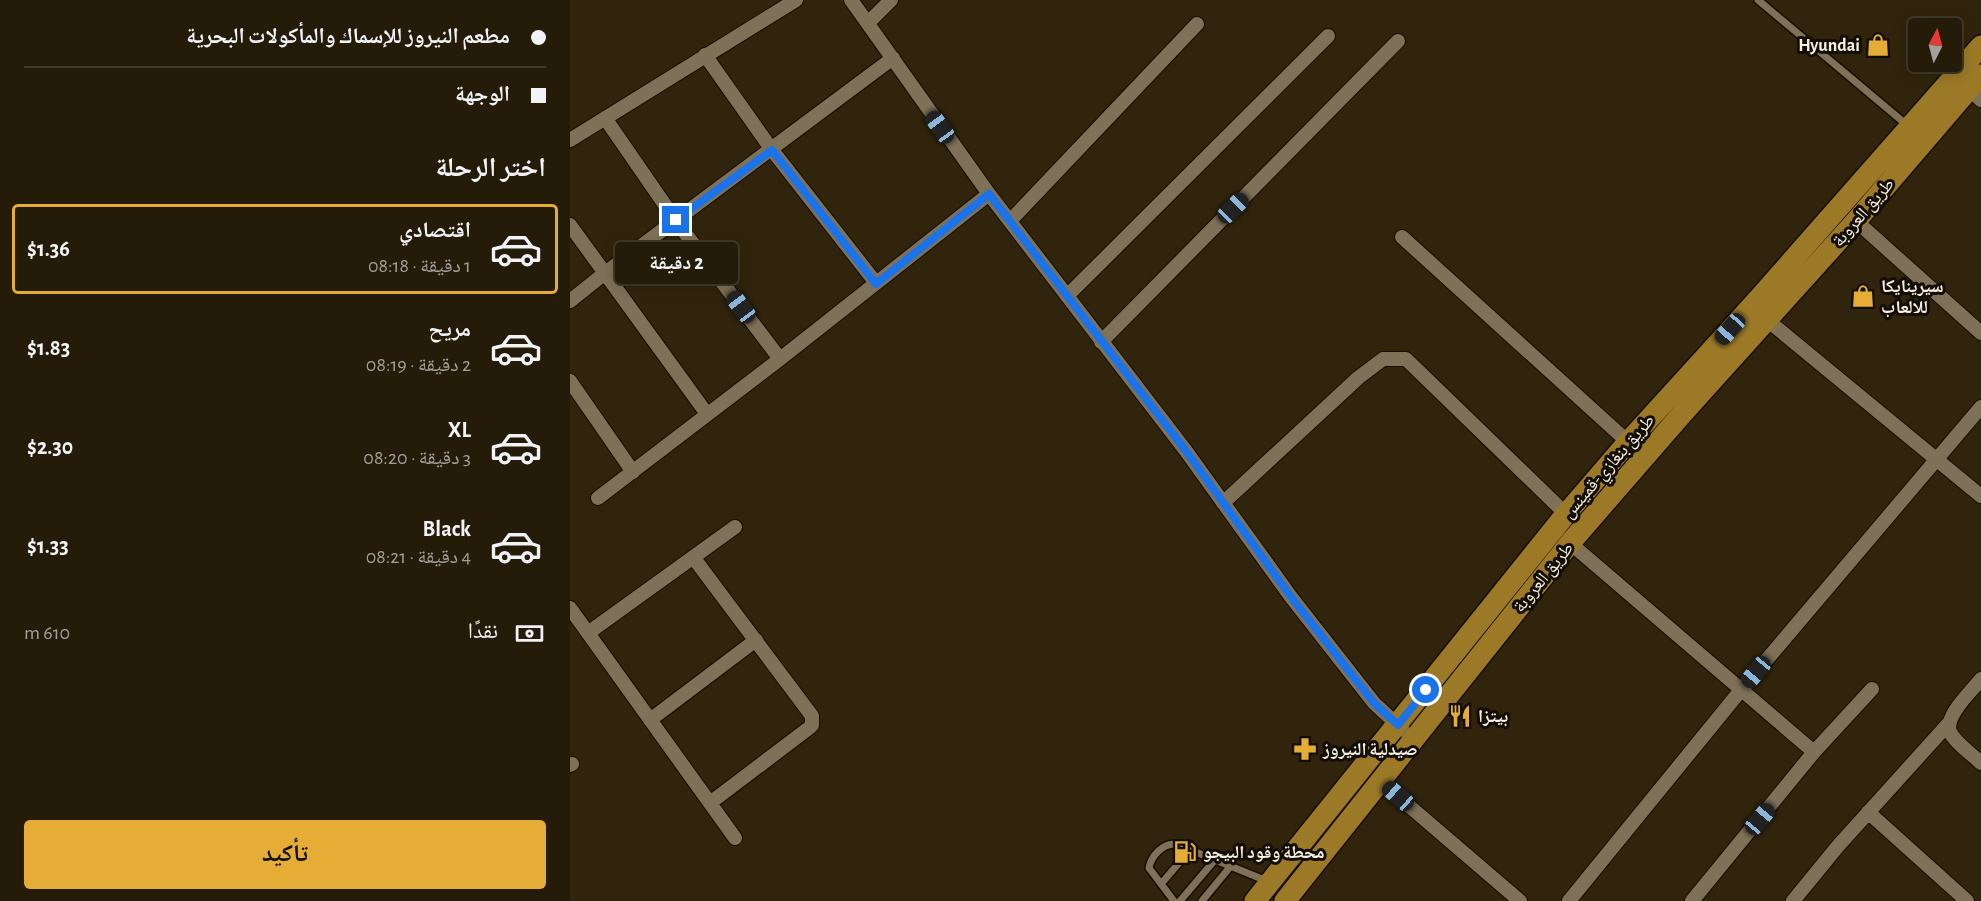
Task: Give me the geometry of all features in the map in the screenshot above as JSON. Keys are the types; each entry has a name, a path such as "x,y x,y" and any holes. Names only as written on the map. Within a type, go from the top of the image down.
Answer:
{"main road":[{"name":"طريق بنغازي-قمينس","path":"1255,901 1566,514 1981,46"},
{"name":"طريق العروبة","path":"1284,901 1570,543 1766,319 1977,88"}],"street":[{"path":"570,140 796,0"},
{"path":"851,0 989,194 1186,451 1291,597 1374,703 1415,738"},
{"path":"868,23 891,0"},
{"path":"1010,221 1197,24"},
{"path":"1067,296 1328,36"},
{"path":"1101,342 1398,41"},
{"path":"705,55 772,150 876,284"},
{"path":"570,301 604,273 893,58"},
{"path":"605,117 676,220 780,359"},
{"path":"598,498 780,359 989,194"},
{"path":"1856,221 1981,333"},
{"path":"570,225 707,414"},
{"path":"1402,237 1628,442"},
{"path":"1766,319 1981,496"},
{"path":"1223,503 1358,378 1383,359 1406,359 1566,514"},
{"path":"570,381 633,472"},
{"path":"1569,901 1742,690 1981,407"},
{"path":"588,633 735,527"},
{"path":"1570,543 1814,752"},
{"path":"693,557 812,716 812,724 710,803"},
{"path":"570,608 735,838"},
{"path":"650,720 756,640"},
{"path":"1793,901 1868,812 1949,723 1953,713 1981,679"},
{"path":"1692,901 1814,752 1872,689"},
{"path":"1949,723 1950,731 1958,742 1981,763"},
{"path":"1380,781 1520,901"},
{"path":"1868,812 1967,901"}],"lane":[{"path":"1758,0 1909,126"},
{"path":"1174,901 1149,868 1150,862 1169,843 1270,882"},
{"path":"1161,884 1190,850"},
{"path":"1180,901 1215,861"},
{"path":"1202,901 1230,867"}],"place":[{"name":"Hyundai","path":"1878,45"},
{"name":"سيرينايكا للالعاب","path":"1863,296"},
{"name":"بيتزا","path":"1460,716"},
{"name":"صيدلية النيروز","path":"1305,749"},
{"name":"محطة وقود البيجو","path":"1185,852"}],"route":[{"path":"676,220 772,150 876,284 989,194 1186,451 1291,597 1374,703 1398,725 1426,690"}]}
